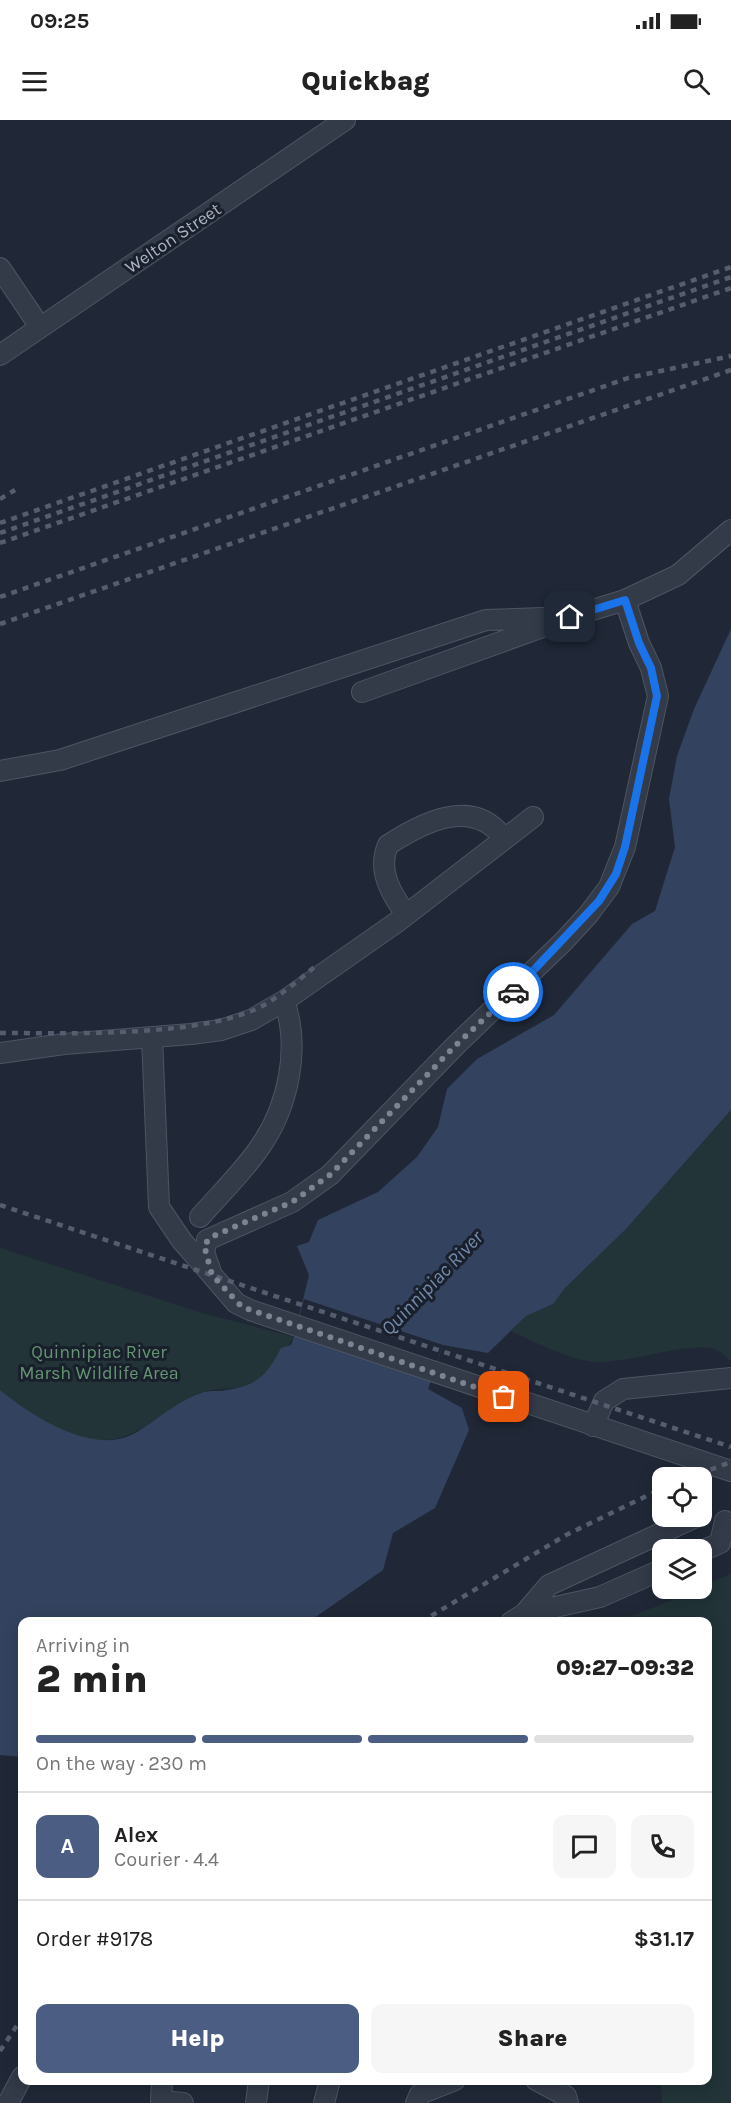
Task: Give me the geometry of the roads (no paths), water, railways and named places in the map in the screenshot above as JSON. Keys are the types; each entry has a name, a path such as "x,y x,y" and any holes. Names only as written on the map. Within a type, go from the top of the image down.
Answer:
{"street":[{"name":"Welton Street","path":"0,355 345,120"},
{"path":"0,268 40,327"},
{"path":"362,692 570,617 625,600 678,575 731,530"},
{"path":"212,1275 204,1252 207,1240 292,1202 330,1175 456,1045 563,942 588,915 609,887 625,847 657,696 651,668 639,643 625,600"},
{"path":"0,771 60,760 486,620 570,617"},
{"path":"406,914 391,890 385,874 383,864 388,845 414,830 466,814 488,822 504,839"},
{"path":"0,1053 234,1026 284,1001 406,914 532,817"},
{"path":"200,1217 252,1158 276,1118 286,1087 292,1046 291,1023 284,1001"},
{"path":"152,1037 156,1198 163,1215 177,1234 242,1307 731,1471"},
{"path":"593,1426 604,1401 623,1389 731,1378"},
{"path":"712,1518 728,1520 720,1543 712,1547"},
{"path":"519,1617 549,1585 676,1527"},
{"path":"522,1617 600,1598 652,1574"},
{"path":"8,2103 18,2084"},
{"path":"162,2085 161,2102 183,2103"},
{"path":"256,2103 258,2085"},
{"path":"324,2103 329,2085"},
{"path":"416,2103 420,2094 442,2085"},
{"path":"545,2085 566,2096 568,2103"}],"water":[{"name":"Quinnipiac River","path":"731,629 731,1110 626,1229 565,1288 553,1304 526,1316 488,1353 443,1345 428,1389 462,1408 469,1430 435,1508 393,1533 383,1570 316,1617 18,1617 18,1757 0,1755 0,1390 46,1422 65,1430 84,1437 102,1440 120,1439 137,1432 177,1404 195,1395 207,1391 238,1388 254,1382 266,1372 281,1348 291,1345 294,1337 309,1275 297,1246 309,1242 318,1220 378,1192 417,1157 438,1127 447,1089 477,1059 554,1015 632,924 655,911 675,847 669,799 677,756 694,709"}],"railway":[{"path":"0,523 731,267"},
{"path":"0,533 731,277"},
{"path":"0,543 731,288"},
{"path":"0,597 628,378 731,356"},
{"path":"0,624 731,370"},
{"path":"0,499 15,490"},
{"path":"0,1033 99,1033 174,1028 209,1023 240,1015 266,1004 317,965"},
{"path":"0,1205 731,1447"},
{"path":"712,1469 731,1462"},
{"path":"429,1617 566,1535 652,1493"},
{"path":"0,2051 18,2024"}],"park label":[{"name":"Quinnipiac River Marsh Wildlife Area","path":"99,1362"}]}
